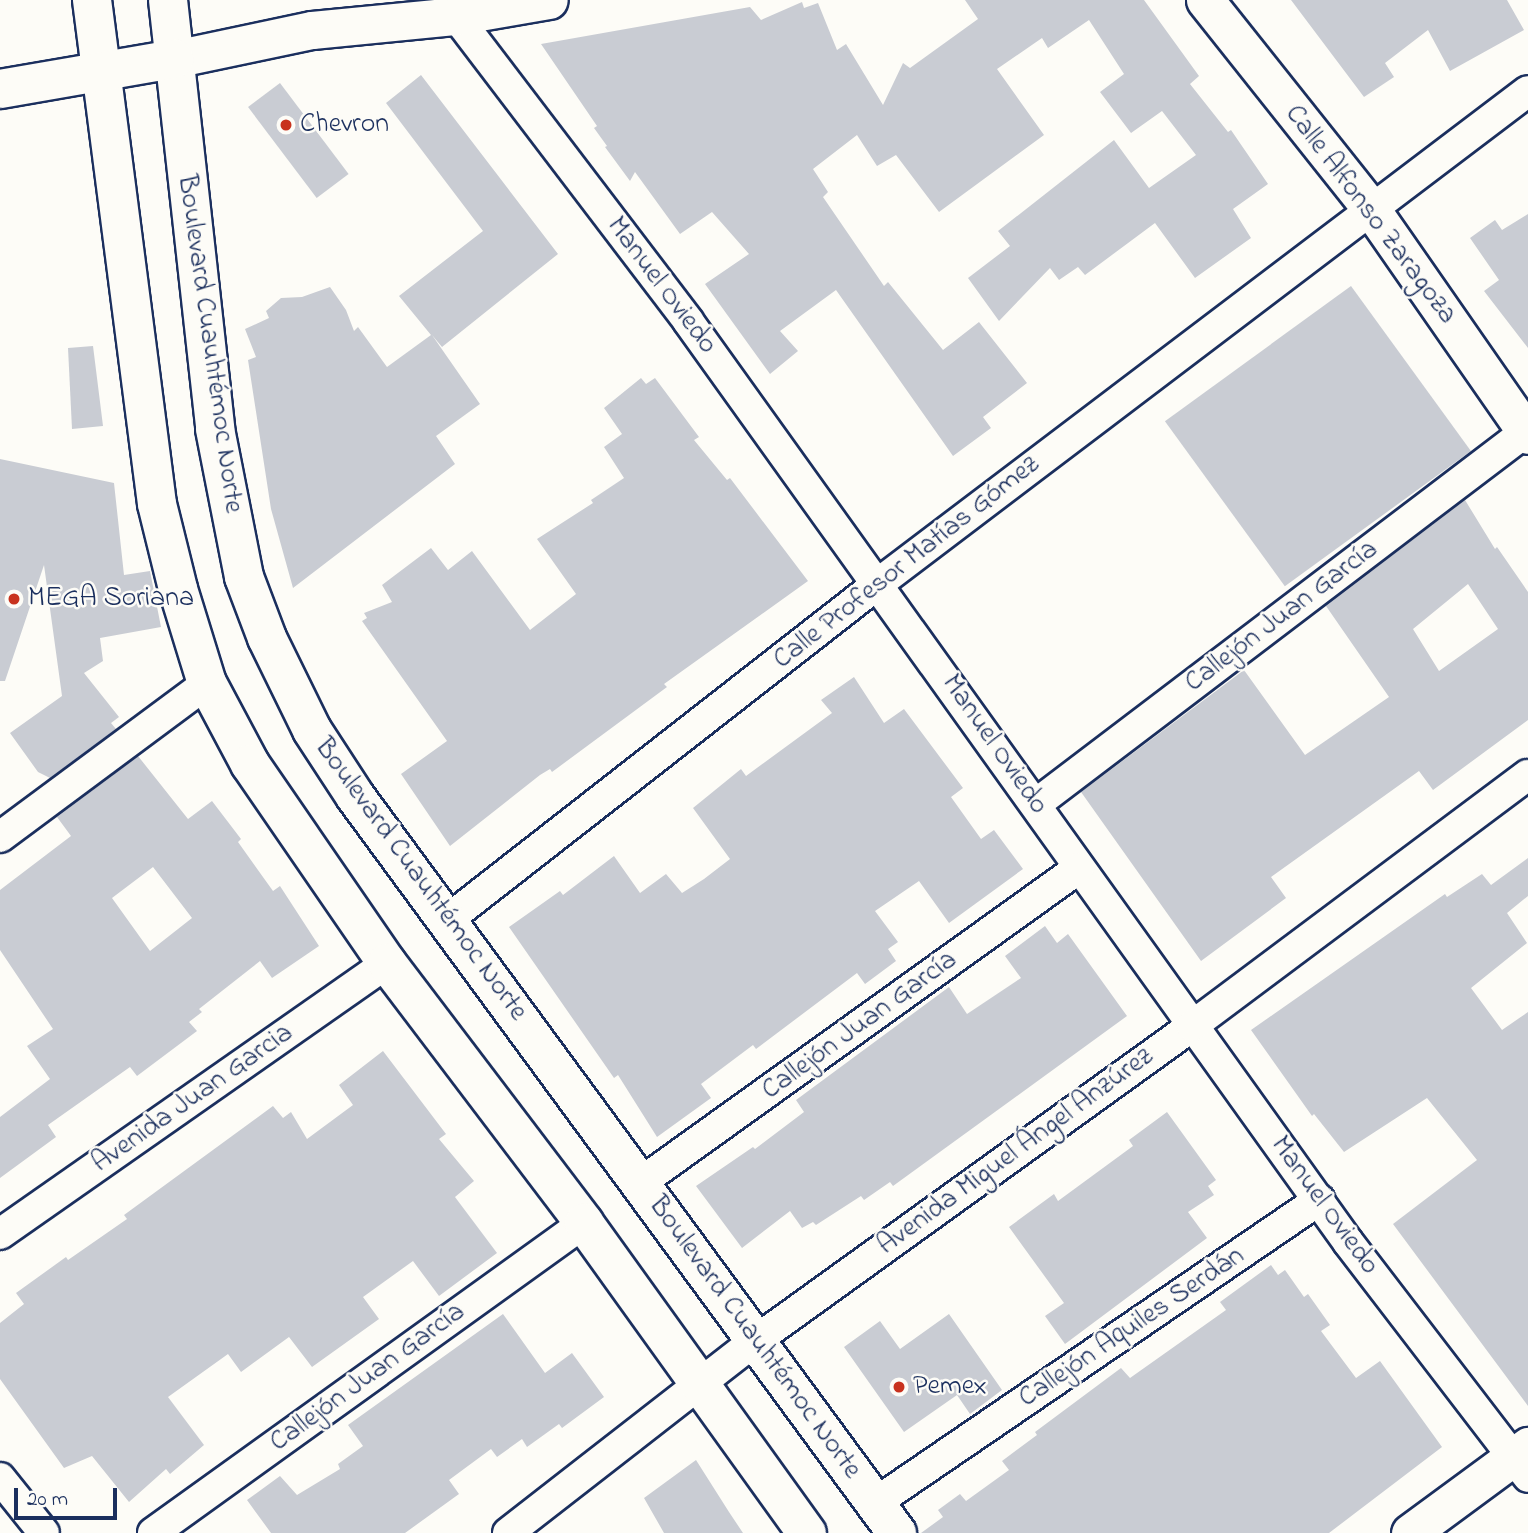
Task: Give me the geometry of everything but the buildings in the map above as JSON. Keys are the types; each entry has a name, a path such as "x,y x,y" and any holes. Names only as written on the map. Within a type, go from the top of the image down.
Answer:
{"main road":[{"path":"92,0 99,72 157,504 178,589 207,683 250,764 387,963 584,1223 807,1533"},
{"name":"Boulevard Cuauhtémoc Norte","path":"168,0 215,429 244,577 267,638 312,730 355,796 886,1518"},
{"path":"0,89 174,59"}],"street":[{"path":"174,59 312,30 456,16 548,0"},
{"name":"Calle Alfonso Zaragoza","path":"1205,0 1371,209 1527,432"},
{"name":"Manuel Oviedo","path":"456,16 688,320 1318,1200 1523,1460"},
{"name":"Calle Profesor Matías Gómez","path":"446,921 878,583 1528,91"},
{"name":"Callejón Juan García","path":"1036,804 1527,432"},
{"path":"0,837 207,683"},
{"name":"Avenida Miguel Ángel Anzúrez","path":"508,1533 755,1341 1192,1026 1528,775"},
{"name":"Callejón Juan García","path":"640,1183 1079,868"},
{"name":"Avenida Juan Garcia","path":"0,1234 387,963"},
{"name":"Callejón Aquiles Serdán","path":"886,1518 1318,1200"},
{"name":"Callejón Juan García","path":"153,1533 584,1223"},
{"path":"1409,1533 1523,1460"},
{"path":"0,1478 44,1533"}],"place":[{"name":"Chevron","path":"286,125"},
{"name":"MEGA Soriana","path":"14,599"},
{"name":"Pemex","path":"899,1387"}]}
